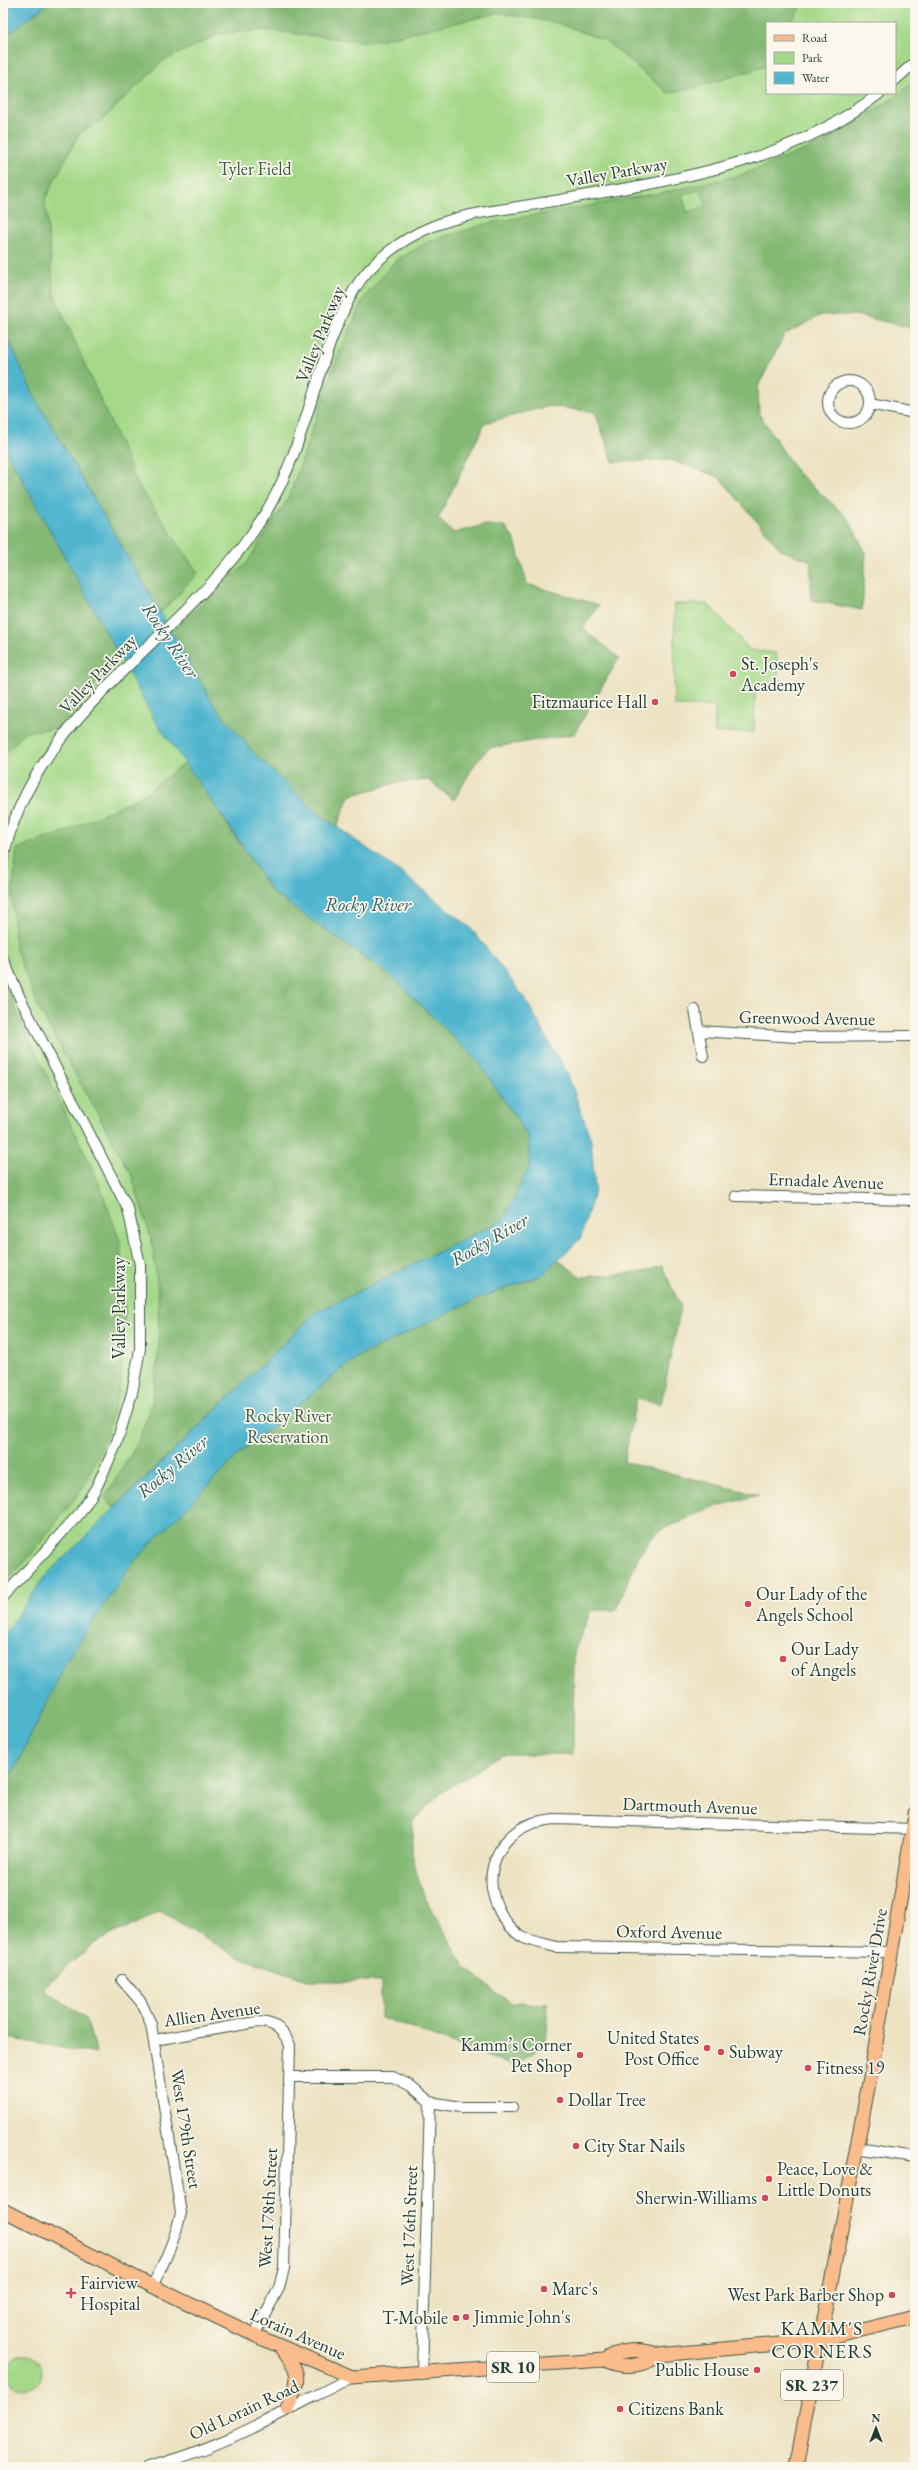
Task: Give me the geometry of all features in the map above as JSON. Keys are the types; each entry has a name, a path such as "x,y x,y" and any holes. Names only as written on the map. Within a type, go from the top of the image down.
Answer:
{"main road":[{"name":"Rocky River Drive","path":"796,2467 821,2340 892,1952 914,1829 915,1813"},
{"name":"Lorain Avenue","path":"3,2210 152,2286 254,2335 352,2377 422,2374 604,2360 614,2353 622,2352 648,2350 659,2355 821,2340 915,2317"},
{"path":"280,2346 297,2372 297,2382 287,2409"}],"street":[{"path":"896,79 915,62"},
{"name":"Valley Parkway","path":"3,859 20,807 60,737 117,677 198,598 238,553 266,513 285,478 302,435 335,332 355,288 376,263 398,245 431,227 469,215 632,188 701,174 753,158 803,138 851,113 879,94"},
{"path":"851,381 858,382 867,391 870,404 863,417 850,422 836,418 831,413 828,399 833,388 838,383 851,381"},
{"path":"870,404 915,414"},
{"name":"Valley Parkway","path":"3,959 20,998 128,1209 140,1265 140,1349 132,1393 116,1444 96,1488 80,1513 3,1597"},
{"path":"695,1010 703,1056"},
{"name":"Greenwood Avenue","path":"699,1031 803,1037 915,1036"},
{"name":"Ernadale Avenue","path":"736,1196 915,1200"},
{"name":"Dartmouth Avenue","path":"491,1872 497,1853 513,1835 533,1823 554,1819 914,1829"},
{"name":"Oxford Avenue","path":"491,1872 491,1894 501,1916 523,1937 556,1947 892,1952"},
{"name":"West 179th Street","path":"122,1980 141,2002 151,2024 155,2040 181,2213 177,2232 167,2258 152,2286"},
{"name":"Allien Avenue","path":"155,2040 257,2022 270,2022 283,2030 290,2044 290,2077"},
{"path":"290,2077 393,2077 411,2086 430,2102 461,2107 512,2107"},
{"name":"West 178th Street","path":"254,2335 279,2288 284,2268 290,2077"},
{"name":"West 176th Street","path":"422,2374 430,2102"},
{"path":"856,2148 915,2157"},
{"name":"Old Lorain Road","path":"147,2467 174,2460 222,2441 352,2377"}],"green space":[{"name":"Rocky River Reservation","path":"3,3 915,3 915,270 495,300 349,796 301,913 390,975 504,1220 581,1277 3,1961"},
{"path":"49,3 803,3 792,22 766,22 766,66 694,88 668,93 606,41 558,23 499,13 369,42 264,30 219,34 163,61 102,120 79,133 45,199 54,294 138,485 198,573 161,613 34,396 3,327 3,38"},
{"path":"915,81 915,329 857,315 821,315 784,335 758,387 759,414 797,472 848,518 866,553 862,610 811,600 811,561 781,550 719,477 670,460 613,462 595,412 549,406 485,423 438,519 454,533 484,525 505,526 515,541 527,584 599,605 583,628 619,658 574,734 489,748 476,762 454,800 428,780 395,783 349,796 337,827 304,802 255,755 226,721 202,687 171,632 247,563 290,495 333,368 363,299 395,261 430,241 489,223 666,192 741,175 822,143 894,98","holes":["701,189 706,206 687,212 682,195"]},
{"path":"3,445 120,656 59,728 24,732 3,757"},
{"path":"675,604 708,604 750,650 776,653 779,681 755,693 754,732 715,732 715,706 674,706"},
{"path":"186,762 272,892 390,975 478,1061 528,1137 530,1166 503,1220 316,1312 114,1508 105,1497 137,1444 152,1403 159,1347 158,1292 152,1241 131,1174 38,1007 15,947 12,894 17,849 67,831 142,796"},
{"path":"3,977 20,1020 96,1176 120,1241 125,1311 121,1382 105,1440 82,1489 30,1556 3,1585"},
{"path":"557,1260 581,1277 643,1272 662,1266 681,1307 661,1404 636,1399 624,1462 759,1495 710,1508 657,1532 639,1555 616,1610 591,1610 574,1653 573,1754 502,1754 441,1793 412,1822 412,1858 425,1898 465,1967 510,2003 548,2004 545,2045 513,2066 381,2017 381,1981 311,1981 238,1957 160,1911 93,1944 43,1988 86,2018 96,2054 7,2038 3,2045 3,1793 68,1658 134,1561 241,1452 357,1357 477,1299 542,1275"},
{"path":"25,2355 31,2356 37,2360 41,2366 41,2378 37,2384 31,2388 25,2389 19,2388 13,2384 9,2378 8,2372 9,2366 13,2360 19,2356"}],"water":[{"path":"3,3 48,3 3,38"},
{"name":"Rocky River","path":"3,327 34,396 214,705 252,751 317,813 395,868 470,927 524,997 568,1075 591,1140 595,1190 580,1239 542,1275 477,1299 357,1357 241,1452 134,1561 68,1658 3,1793 3,1636 45,1576 316,1312 503,1220 530,1166 528,1137 478,1061 390,975 272,892 232,830 154,719 3,445"}],"place":[{"name":"St. Joseph's Academy","path":"733,674"},
{"name":"Fitzmaurice Hall","path":"655,702"},
{"name":"Our Lady of the Angels School","path":"748,1604"},
{"name":"Our Lady of Angels","path":"783,1659"},
{"name":"United States Post Office","path":"707,2048"},
{"name":"Subway","path":"721,2052"},
{"name":"Kamm’s Corner Pet Shop","path":"580,2055"},
{"name":"Fitness 19","path":"808,2068"},
{"name":"Dollar Tree","path":"560,2100"},
{"name":"City Star Nails","path":"576,2146"},
{"name":"Peace, Love & Little Donuts","path":"769,2179"},
{"name":"Sherwin-Williams","path":"765,2198"},
{"name":"Marc's","path":"544,2289"},
{"name":"Fairview Hospital","path":"71,2293"},
{"name":"West Park Barber Shop","path":"892,2295"},
{"name":"Jimmie John's","path":"466,2317"},
{"name":"T-Mobile","path":"456,2318"},
{"name":"Public House","path":"757,2370"},
{"name":"Citizens Bank","path":"620,2409"}],"district":[{"name":"KAMM'S CORNERS","path":"822,2340"}],"park label":[{"name":"Tyler Field","path":"255,169"}]}
